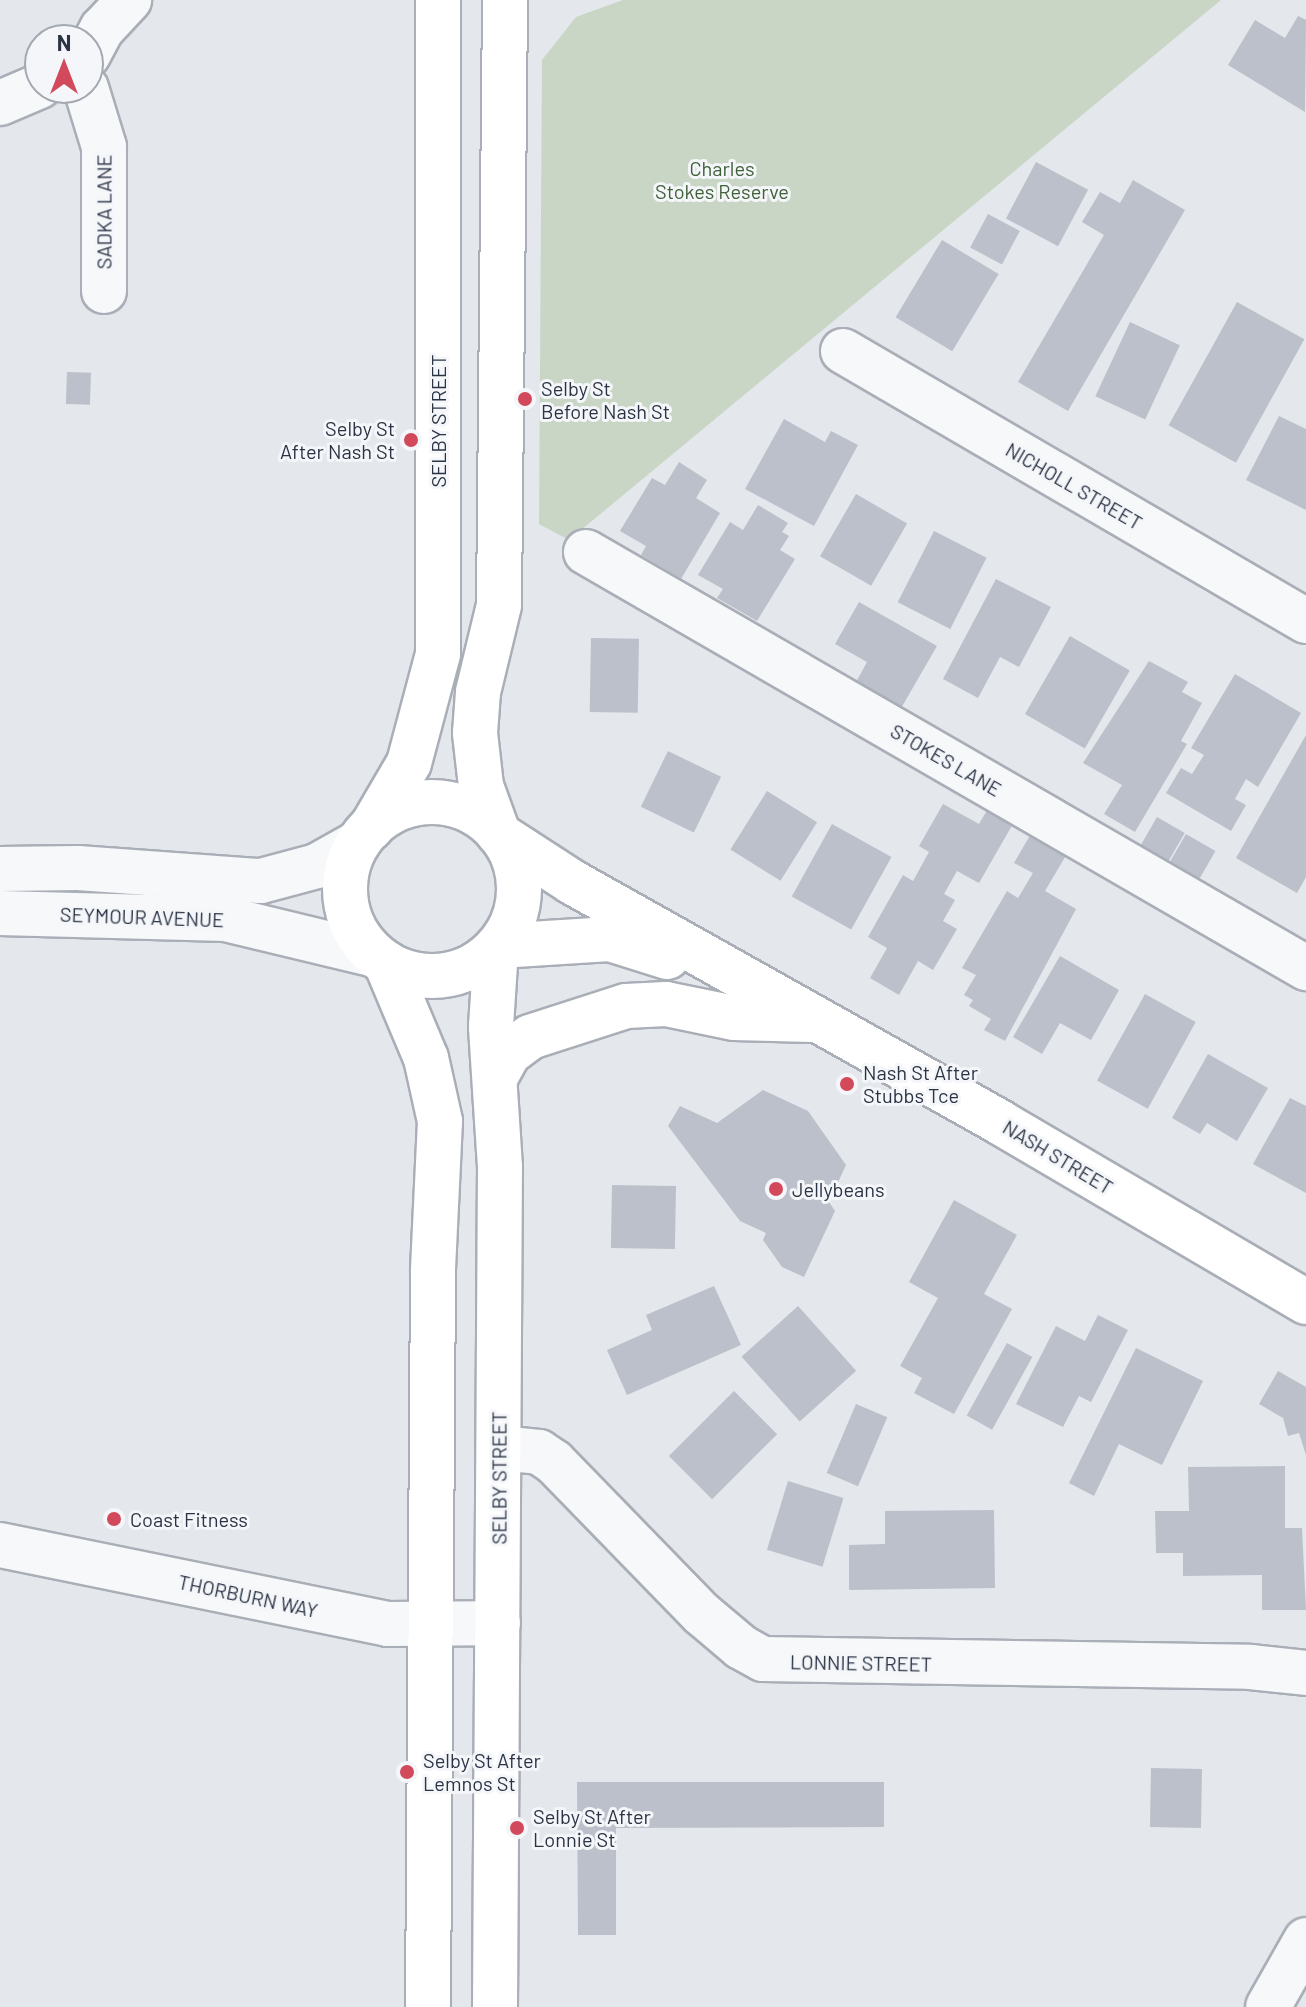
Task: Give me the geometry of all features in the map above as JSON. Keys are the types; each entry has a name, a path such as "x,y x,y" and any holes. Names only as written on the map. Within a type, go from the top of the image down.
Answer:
{"main road":[{"name":"SELBY STREET","path":"364,836 409,763 438,654 438,0"},
{"path":"380,959 410,974 437,976 467,970 497,948 514,920 519,894 516,863 500,834 481,786 475,733 478,692 499,605 505,0"},
{"path":"428,2006 433,1272 440,1111 426,1058 380,959 356,932 346,902 347,868 364,836 398,809 439,802 471,811 500,834"},
{"name":"NASH STREET","path":"500,834 572,882 1303,1303"},
{"name":"NASH STREET","path":"497,948 591,939 627,942 816,1020"},
{"name":"SELBY STREET","path":"495,2007 500,1167 491,1013 497,948"},
{"path":"496,1076 509,1053 530,1037 626,1006 666,1004 734,1018 816,1020"}],"street":[{"path":"104,27 129,0"},
{"path":"0,103 24,93"},
{"name":"SADKA LANE","path":"91,104 104,147 104,291"},
{"name":"NICHOLL STREET","path":"843,351 1306,621"},
{"name":"STOKES LANE","path":"586,552 1306,968"},
{"name":"SEYMOUR AVENUE","path":"0,869 78,868 261,881 317,866 364,836"},
{"name":"SEYMOUR AVENUE","path":"0,913 226,919 380,959"},
{"name":"LONNIE STREET","path":"499,1448 539,1452 554,1462 702,1614 741,1647 763,1659 1250,1667 1306,1673"},
{"name":"THORBURN WAY","path":"0,1545 388,1624 498,1623"},
{"path":"1268,2007 1306,1940"}],"green space":[{"name":"Charles Stokes Reserve","path":"623,0 1221,0 569,540 539,524 542,60 576,17"}],"building":[{"path":"1298,16 1306,20 1305,112 1228,65 1255,20 1285,38"},
{"path":"1036,162 1088,190 1058,246 1006,219"},
{"path":"1133,180 1185,210 1068,411 1018,382 1104,235 1082,222 1100,192 1120,203"},
{"path":"988,214 1020,231 1002,264 970,248"},
{"path":"942,240 999,274 952,351 896,317"},
{"path":"1237,302 1304,339 1236,463 1169,425"},
{"path":"1130,322 1180,345 1145,420 1095,396"},
{"path":"67,372 91,373 90,405 66,404"},
{"path":"1279,416 1306,429 1306,510 1246,480"},
{"path":"784,419 825,442 831,431 858,445 814,526 745,489"},
{"path":"679,462 707,480 696,498 720,513 681,579 641,555 646,546 620,531 652,478 665,485"},
{"path":"856,494 907,524 871,586 820,556"},
{"path":"758,505 788,523 782,532 789,536 780,550 795,559 757,621 717,598 723,589 698,575 730,522 743,530"},
{"path":"934,531 987,558 950,629 898,602"},
{"path":"996,579 1051,607 1019,667 1000,657 978,698 943,679"},
{"path":"859,602 937,646 900,710 855,684 867,662 835,644"},
{"path":"1070,636 1130,670 1085,748 1025,714"},
{"path":"591,638 639,639 638,713 590,712"},
{"path":"1149,661 1188,682 1182,692 1202,703 1181,741 1187,744 1135,832 1104,814 1122,785 1083,763"},
{"path":"1235,674 1301,713 1258,787 1246,779 1235,799 1246,805 1231,831 1166,793 1181,768 1192,774 1204,755 1191,748"},
{"path":"1306,735 1306,877 1297,893 1236,858"},
{"path":"668,751 721,777 694,833 641,807"},
{"path":"767,791 817,822 780,881 730,850"},
{"path":"943,804 979,824 989,807 1014,822 979,883 957,871 944,894 955,900 943,921 957,929 933,970 918,961 899,995 870,978 887,948 868,937 903,875 913,881 929,852 919,846"},
{"path":"1157,817 1185,833 1168,862 1140,846"},
{"path":"832,824 891,857 851,930 792,897"},
{"path":"1032,832 1068,852 1045,891 1076,909 1005,1041 984,1030 991,1019 969,1006 973,1000 964,995 976,975 962,968 1007,891 1018,898 1033,873 1014,863"},
{"path":"1186,834 1215,851 1198,880 1169,863"},
{"path":"1060,956 1119,990 1091,1040 1060,1023 1042,1054 1013,1037"},
{"path":"1145,994 1196,1022 1148,1109 1097,1081"},
{"path":"1208,1054 1268,1088 1237,1141 1207,1123 1200,1134 1172,1118"},
{"name":"Jellybeans","path":"763,1090 808,1111 846,1165 829,1202 835,1211 804,1277 782,1267 763,1240 766,1233 740,1221 668,1126 680,1106 717,1123"},
{"path":"1290,1098 1306,1106 1306,1193 1253,1164"},
{"path":"612,1185 676,1186 675,1249 611,1248"},
{"path":"954,1200 1017,1235 984,1294 1012,1309 954,1414 914,1393 922,1378 900,1366 938,1298 909,1282"},
{"path":"714,1286 741,1345 627,1395 607,1350 652,1330 646,1315"},
{"path":"798,1306 856,1371 800,1422 742,1357"},
{"path":"1098,1315 1128,1330 1091,1402 1079,1396 1063,1427 1016,1404 1056,1326 1085,1341"},
{"path":"1007,1343 1032,1357 992,1430 967,1416"},
{"path":"1136,1348 1203,1381 1162,1465 1119,1444 1094,1496 1069,1483"},
{"path":"1278,1371 1306,1387 1306,1455 1299,1433 1288,1436 1283,1418 1259,1404"},
{"path":"734,1391 777,1434 712,1499 669,1456"},
{"path":"856,1404 887,1417 858,1486 827,1473"},
{"path":"1285,1466 1285,1528 1302,1528 1306,1610 1262,1610 1262,1575 1183,1576 1183,1553 1156,1553 1155,1511 1189,1511 1188,1467"},
{"path":"788,1481 843,1498 822,1567 767,1550"},
{"path":"994,1510 995,1588 849,1590 849,1545 885,1544 885,1511"},
{"path":"1151,1768 1202,1769 1201,1828 1150,1827"},
{"path":"577,1782 884,1782 884,1827 616,1828 616,1935 578,1935"}],"place":[{"name":"Selby St Before Nash St","path":"525,399"},
{"name":"Selby St After Nash St","path":"411,440"},
{"name":"Nash St After Stubbs Tce","path":"847,1084"},
{"name":"Jellybeans","path":"776,1189"},
{"name":"Coast Fitness","path":"114,1519"},
{"name":"Selby St After Lemnos St","path":"407,1772"},
{"name":"Selby St After Lonnie St","path":"517,1828"}]}
